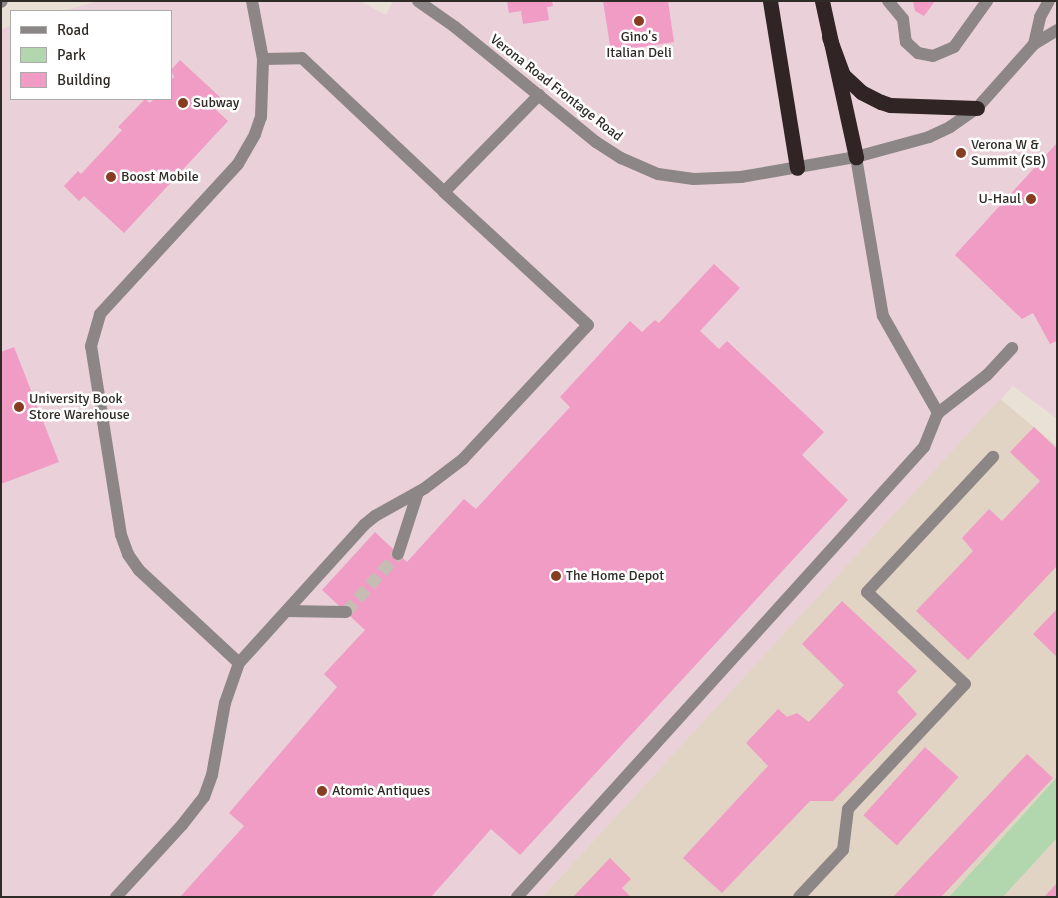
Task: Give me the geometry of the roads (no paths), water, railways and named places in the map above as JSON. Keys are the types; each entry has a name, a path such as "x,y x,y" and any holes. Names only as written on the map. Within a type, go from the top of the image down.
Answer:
{"highway":[{"path":"770,1 798,168"},
{"path":"822,1 856,157"},
{"path":"829,37 843,75 861,92 881,102 890,105 977,108"}],"street":[{"path":"239,663 139,570 128,554 121,535 91,346 100,314 238,164 249,146 261,117 263,59 252,1"},
{"name":"Verona Road Frontage Road","path":"418,1 455,26 596,142 621,158 658,174 694,179 741,177 798,168 856,157 929,137 950,127 977,108 1034,44 1057,30"},
{"path":"888,1 903,19 906,42 918,54 933,56 954,47 987,1"},
{"name":"Verona Road Frontage Road","path":"1034,44 1040,17 1049,1"},
{"path":"116,897 182,826 204,797 212,775 225,703 239,663 369,520 418,492 463,459 588,325 302,58 263,59"},
{"path":"444,192 539,96"},
{"path":"856,157 882,316 938,413"},
{"path":"517,897 924,447 938,413 987,374 1012,348"},
{"path":"799,897 843,850 848,809 965,684 867,592 993,456"},
{"path":"398,554 418,492"},
{"path":"287,611 346,612"}],"tunnel":[{"path":"346,612 398,554"}],"place":[{"name":"Gino's Italian Deli","path":"639,21"},
{"name":"Subway","path":"183,103"},
{"name":"Verona W & Summit (SB)","path":"961,153"},
{"name":"Boost Mobile","path":"111,177"},
{"name":"U-Haul","path":"1031,199"},
{"name":"University Book Store Warehouse","path":"19,407"},
{"name":"The Home Depot","path":"556,576"},
{"name":"Atomic Antiques","path":"322,791"}]}
